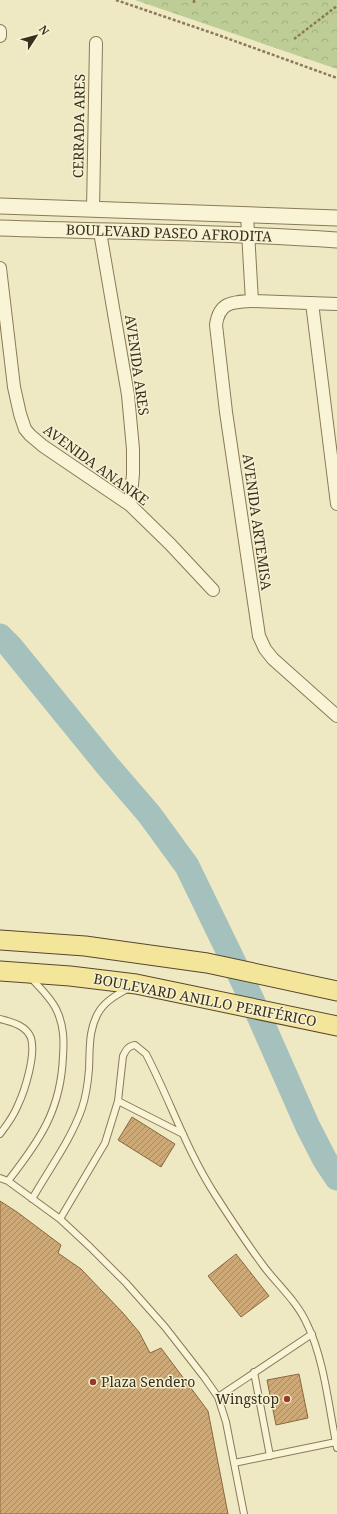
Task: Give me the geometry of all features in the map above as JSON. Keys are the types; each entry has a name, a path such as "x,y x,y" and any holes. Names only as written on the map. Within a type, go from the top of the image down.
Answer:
{"main road":[{"path":"0,940 85,946 207,963 337,991"},
{"name":"BOULEVARD ANILLO PERIFÉRICO","path":"0,971 70,976 136,984 337,1026"}],"street":[{"path":"0,31 0,36"},
{"name":"CERRADA ARES","path":"93,210 96,43"},
{"name":"BOULEVARD PASEO AFRODITA","path":"0,206 337,218"},
{"path":"247,215 252,301 337,304"},
{"name":"BOULEVARD PASEO AFRODITA","path":"0,228 248,235 337,240"},
{"name":"AVENIDA ARES","path":"100,232 128,395 133,449 133,474 130,505"},
{"name":"AVENIDA ANANKE","path":"0,268 14,387 22,423 25,429 44,446 130,505 170,544 213,590"},
{"name":"AVENIDA ARTEMISA","path":"252,301 228,304 217,316 216,325 227,420 259,636 265,649 273,659 337,716"},
{"path":"312,303 337,504"}],"lane":[{"path":"8,1181 38,1140 48,1122 57,1099 63,1073 64,1043 62,1023 57,1010 45,993 26,973"},
{"path":"32,1199 61,1150 82,1108 86,1091 90,1037 94,1020 101,1009 113,997 136,984"},
{"path":"0,1019 20,1026 26,1031 31,1038 32,1050 31,1063 26,1083 18,1105 0,1134"},
{"path":"60,1219 104,1143 112,1124 118,1101 123,1056 130,1046 135,1045 146,1054 191,1152 214,1192 265,1268 307,1322 312,1334 322,1372 336,1445 234,1463"},
{"path":"118,1101 183,1134"},
{"path":"0,1178 8,1181 60,1219 90,1247 126,1283 194,1363 218,1397 226,1422 244,1514"},
{"path":"218,1397 312,1334"},
{"path":"254,1372 270,1456"}],"path":[{"path":"116,0 337,78"},
{"path":"294,39 337,6"}],"green space":[{"path":"135,0 337,0 337,69"}],"building":[{"path":"132,1117 175,1144 161,1167 118,1140"},
{"name":"Plaza Sendero","path":"0,1201 61,1245 58,1253 81,1269 123,1313 139,1332 150,1353 161,1348 208,1411 228,1514 0,1514"},
{"path":"236,1254 269,1296 241,1317 208,1276"},
{"name":"Wingstop","path":"299,1374 308,1418 276,1425 267,1380"}],"waterway":[{"path":"0,636 10,646 106,764 149,814 187,866 252,1000 308,1127 325,1160 337,1178"}],"place":[{"name":"Plaza Sendero","path":"93,1382"},
{"name":"Wingstop","path":"287,1399"}]}
